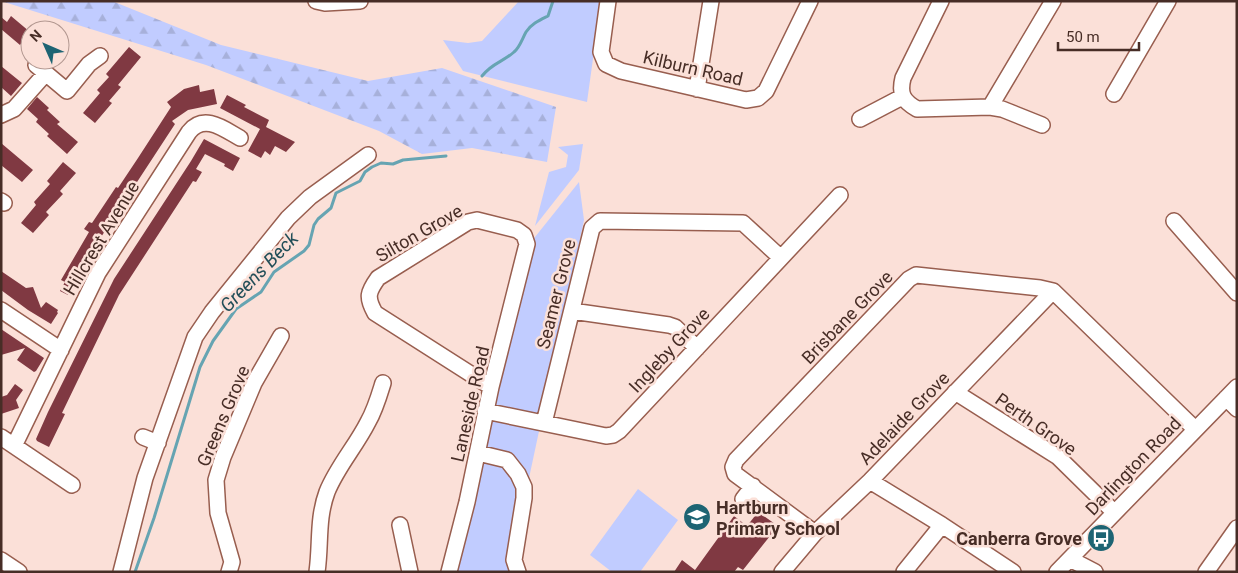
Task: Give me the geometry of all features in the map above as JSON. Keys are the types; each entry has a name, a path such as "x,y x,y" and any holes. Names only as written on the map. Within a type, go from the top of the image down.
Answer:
{"street":[{"path":"316,1 325,3 360,1"},
{"name":"Kilburn Road","path":"608,1 601,52 606,64 621,71 746,100 758,98 772,82 810,1"},
{"path":"697,89 711,1"},
{"path":"941,1 903,78 902,97 908,104 917,109 990,107 1002,109 1042,125"},
{"path":"990,107 1053,1"},
{"path":"1114,94 1168,1"},
{"path":"1,115 14,109 46,73 67,91 89,64 100,56"},
{"path":"860,119 902,97"},
{"name":"Hillcrest Avenue","path":"7,442 61,350 98,273 192,128 202,123 210,123 240,138"},
{"path":"121,572 145,478 195,337 212,312 288,218 322,188 368,155"},
{"name":"Ingleby Grove","path":"486,411 606,436 613,435 840,195"},
{"name":"Silton Grove","path":"491,387 374,313 369,303 370,291 378,278 468,222 477,220 517,230 524,235 528,244"},
{"name":"Seamer Grove","path":"544,423 572,310 589,268 592,228 600,221 743,223 781,258"},
{"path":"1174,221 1237,293"},
{"name":"Laneside Road","path":"449,572 478,453 491,387 528,244"},
{"name":"Brisbane Grove","path":"815,533 736,474 733,467 736,460 909,279 916,275 1053,291"},
{"path":"1053,291 1195,429"},
{"name":"Adelaide Grove","path":"782,572 815,533 870,481 1053,291"},
{"path":"1,310 61,350"},
{"path":"572,310 670,325 697,348"},
{"name":"Greens Grove","path":"223,572 232,562 218,513 216,480 254,383 281,346"},
{"path":"317,572 318,542 322,510 327,492 340,467 368,423 383,383"},
{"name":"Darlington Road","path":"1058,572 1237,387"},
{"name":"Perth Grove","path":"955,392 1058,457 1114,512"},
{"path":"1226,398 1237,409"},
{"path":"143,437 158,443"},
{"path":"7,442 72,485"},
{"path":"478,453 508,460 524,487 514,560 518,572"},
{"path":"870,481 942,525 1013,572"},
{"path":"743,499 753,486"},
{"path":"400,525 410,572"},
{"path":"904,572 942,525"},
{"path":"1206,572 1237,528"},
{"path":"1070,559 1095,572"},
{"path":"1,560 19,572"}],"green space":[{"path":"1,1 112,1 221,45 368,81 442,68 556,107 547,162 472,148 422,154 379,131 206,65 70,23 70,20 62,20"},
{"path":"519,1 601,1 587,102 463,71 443,40 468,43 482,41"},
{"path":"583,144 579,170 535,226 549,172 566,167 568,155 558,147"},
{"path":"579,182 584,220 509,572 450,572 531,242"},
{"path":"638,489 678,520 640,572 612,572 590,555"}],"building":[{"path":"11,16 20,24 20,45 1,29 1,17 7,22"},
{"path":"129,47 141,57 118,85 121,87 109,101 112,103 95,123 83,113 100,93 97,90 109,77 106,74"},
{"path":"1,66 22,83 11,96 1,87"},
{"path":"199,85 200,92 214,89 217,104 188,110 172,121 175,124 88,257 68,295 60,291 65,282 61,280 89,232 84,229 89,222 92,223 138,158 171,107 167,102 184,89"},
{"path":"227,95 246,105 244,107 269,120 266,127 295,142 286,152 275,146 270,155 265,151 261,158 248,151 260,129 220,108"},
{"path":"37,97 60,122 57,124 78,142 67,154 47,136 49,134 36,122 38,119 27,109"},
{"path":"204,139 240,158 233,171 224,166 225,164 205,154 196,169 202,172 196,182 193,181 119,295 62,413 65,414 49,447 37,441 36,439 48,412 114,279"},
{"path":"1,143 33,170 22,182 1,165"},
{"path":"63,162 76,173 60,191 63,194 46,212 49,215 33,233 21,223 36,205 34,202 50,184 47,181"},
{"path":"1,271 26,288 33,287 41,308 46,302 58,310 51,324 1,290"},
{"path":"1,329 44,358 36,371 34,372 17,360 25,348 1,355"},
{"path":"15,384 23,390 16,400 19,408 1,414 1,397 7,395"},
{"path":"758,512 778,526 743,570 738,567 734,572 674,572 682,560 695,570 734,516 747,526"}],"waterway":[{"name":"Greens Beck","path":"482,76 516,50 528,29 536,22 548,16 553,1"},
{"name":"Greens Beck","path":"135,572 154,518 200,367 213,341 236,309 261,292 274,272 304,251 309,245 314,225 331,208 336,193 360,181 365,172 381,163 393,164 403,160 446,156"}],"place":[{"name":"Hartburn Primary School","path":"697,517"},
{"name":"Canberra Grove","path":"1101,538"}]}
